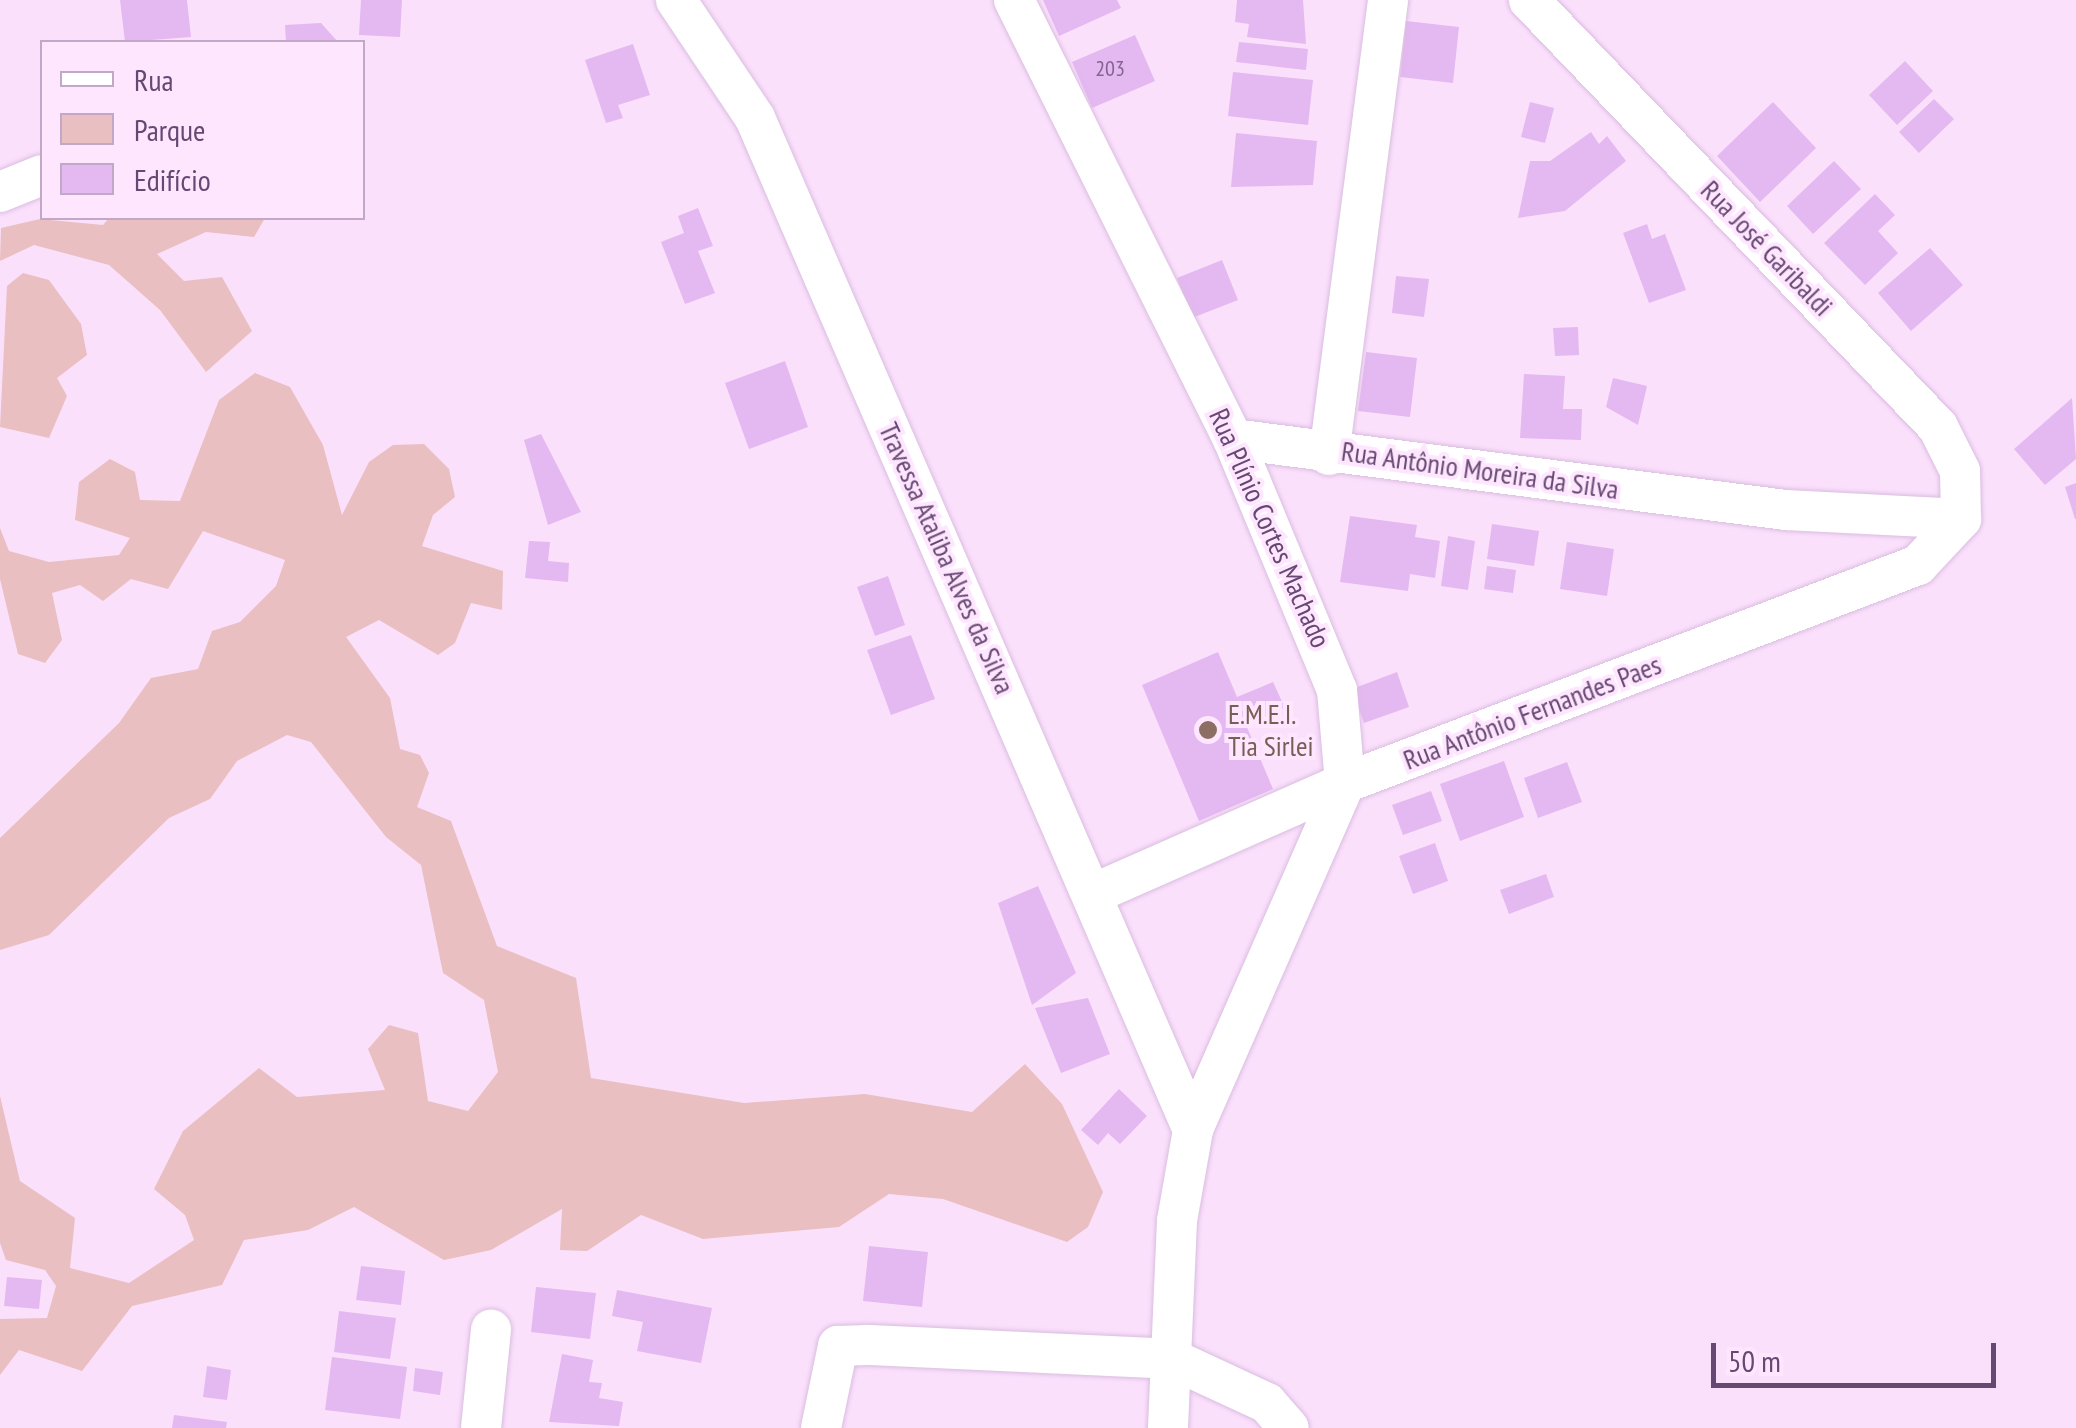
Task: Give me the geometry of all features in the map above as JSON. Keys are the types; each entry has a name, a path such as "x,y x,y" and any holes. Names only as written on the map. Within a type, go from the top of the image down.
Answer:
{"street":[{"name":"Travessa Ataliba Alves da Silva","path":"676,0 755,118 1193,1130"},
{"name":"Rua Plínio Cortes Machado","path":"1014,0 1233,439 1320,633 1337,690 1345,782 1193,1130 1177,1221 1168,1428"},
{"name":"Rua Antônio Moreira da Silva","path":"1388,0 1330,456 1786,510 1962,519"},
{"name":"Rua José Garibaldi","path":"1530,0 1938,427 1960,471 1962,519"},
{"path":"0,192 40,176"},
{"path":"1233,439 1330,456"},
{"name":"Rua Antônio Fernandes Paes","path":"1093,894 1345,782 1918,566 1962,519"},
{"path":"481,1428 492,1330"},
{"path":"822,1428 838,1346 1172,1359 1267,1404 1289,1428"}],"green space":[{"path":"40,219 103,225 107,220 264,220 254,237 206,232 157,254 184,281 222,277 252,331 206,372 160,310 109,265 34,245 0,261 1,228"},
{"path":"23,273 49,280 81,324 87,355 57,378 67,396 49,438 0,427 7,286"},
{"path":"255,373 290,387 323,445 342,515 369,462 393,445 424,444 449,469 455,497 433,515 422,546 503,571 502,610 471,603 455,643 438,655 379,620 346,637 390,698 400,749 420,755 429,773 417,807 451,821 497,946 576,978 591,1078 744,1103 865,1094 972,1112 1025,1064 1062,1104 1103,1192 1088,1227 1067,1242 943,1199 889,1194 839,1227 703,1239 641,1215 587,1251 560,1250 562,1209 491,1250 444,1260 354,1207 308,1230 244,1240 222,1285 132,1306 82,1371 19,1350 0,1375 0,1319 47,1318 56,1286 45,1270 6,1260 0,1243 0,1096 20,1181 75,1218 70,1268 129,1283 194,1240 185,1215 154,1189 183,1131 259,1068 297,1097 385,1090 368,1049 389,1025 418,1033 428,1101 468,1111 498,1072 484,1000 443,973 421,865 386,837 311,742 287,735 237,761 210,799 169,818 49,935 0,950 0,838 119,723 151,678 198,669 212,631 240,622 276,586 285,560 203,531 168,589 131,579 103,601 80,585 52,593 62,640 45,663 18,654 0,579 0,528 9,551 49,562 119,555 130,538 75,520 79,482 110,459 135,472 140,500 180,501 219,400"}],"building":[{"path":"120,0 187,0 191,37 125,40"},
{"path":"361,0 402,0 400,37 359,35"},
{"path":"1043,0 1117,0 1121,8 1059,36"},
{"path":"1237,0 1303,0 1306,44 1247,37 1249,24 1235,22"},
{"path":"1406,21 1459,27 1453,83 1400,77"},
{"path":"321,23 336,40 286,40 285,25"},
{"path":"1135,35 1155,81 1092,108 1072,62"},
{"path":"1239,42 1308,49 1306,70 1236,62"},
{"path":"633,44 650,95 618,105 623,118 606,123 585,60"},
{"path":"1905,61 1933,91 1897,125 1869,95"},
{"path":"1233,72 1313,80 1308,125 1228,116"},
{"path":"1934,99 1954,119 1919,153 1899,132"},
{"path":"1530,102 1554,108 1545,143 1521,137"},
{"path":"1773,102 1816,148 1760,202 1717,156"},
{"path":"1591,132 1599,144 1607,136 1626,161 1565,211 1518,218 1530,161 1550,161"},
{"path":"1236,133 1317,141 1313,185 1231,187"},
{"path":"1834,161 1861,189 1813,234 1787,206"},
{"path":"1875,194 1895,215 1878,231 1898,253 1865,285 1824,243"},
{"path":"698,208 713,246 698,251 715,293 685,304 661,242 684,233 678,216"},
{"path":"1647,224 1652,239 1665,234 1686,290 1649,303 1623,233"},
{"path":"1930,248 1963,285 1911,331 1878,293"},
{"path":"1222,260 1238,300 1192,318 1177,278"},
{"path":"1396,276 1429,279 1424,317 1392,313"},
{"path":"1578,327 1579,355 1555,356 1553,328"},
{"path":"1366,352 1417,358 1410,417 1358,411"},
{"path":"785,361 808,427 749,449 725,383"},
{"path":"1524,374 1565,376 1563,409 1582,409 1581,440 1520,438"},
{"path":"1613,378 1647,386 1638,425 1606,407"},
{"path":"2072,398 2076,459 2045,485 2014,449"},
{"path":"541,434 581,512 548,525 524,440"},
{"path":"2076,483 2076,519 2075,519 2065,487"},
{"path":"1350,516 1417,525 1415,537 1440,541 1435,578 1410,574 1408,591 1340,582"},
{"path":"1492,524 1539,531 1534,566 1487,559"},
{"path":"1448,536 1475,541 1468,590 1441,586"},
{"path":"529,541 550,542 548,561 569,563 568,582 525,578"},
{"path":"1567,542 1614,549 1607,596 1560,589"},
{"path":"1487,566 1516,570 1513,593 1484,589"},
{"path":"888,576 905,625 875,636 857,587"},
{"path":"911,635 935,699 891,715 867,650"},
{"path":"1218,652 1237,697 1273,682 1285,708 1246,725 1273,789 1199,821 1142,685"},
{"path":"1397,672 1409,707 1364,723 1352,689"},
{"path":"1504,761 1524,817 1460,841 1440,784"},
{"path":"1567,762 1582,802 1538,818 1524,778"},
{"path":"1431,791 1442,821 1403,835 1392,805"},
{"path":"1435,843 1448,881 1413,894 1399,856"},
{"path":"1546,874 1554,897 1509,914 1500,890"},
{"path":"1038,886 1076,973 1032,1005 998,903"},
{"path":"1088,998 1110,1054 1061,1073 1035,1008"},
{"path":"1119,1089 1147,1116 1120,1144 1108,1133 1098,1145 1081,1130"},
{"path":"869,1246 928,1252 922,1307 863,1301"},
{"path":"361,1266 405,1271 401,1305 356,1300"},
{"path":"7,1277 42,1280 39,1309 4,1306"},
{"path":"536,1287 596,1293 590,1339 531,1332"},
{"path":"617,1290 712,1308 701,1363 637,1351 643,1322 612,1316"},
{"path":"339,1311 396,1318 390,1359 334,1352"},
{"path":"562,1354 593,1360 589,1382 602,1383 599,1398 623,1402 619,1426 549,1422"},
{"path":"332,1357 407,1367 400,1419 325,1410"},
{"path":"207,1366 231,1370 227,1400 203,1397"},
{"path":"415,1368 443,1372 440,1395 413,1391"},
{"path":"174,1415 227,1422 226,1428 172,1428"}],"place":[{"name":"E.M.E.I. Tia Sirlei","path":"1208,730"}]}
